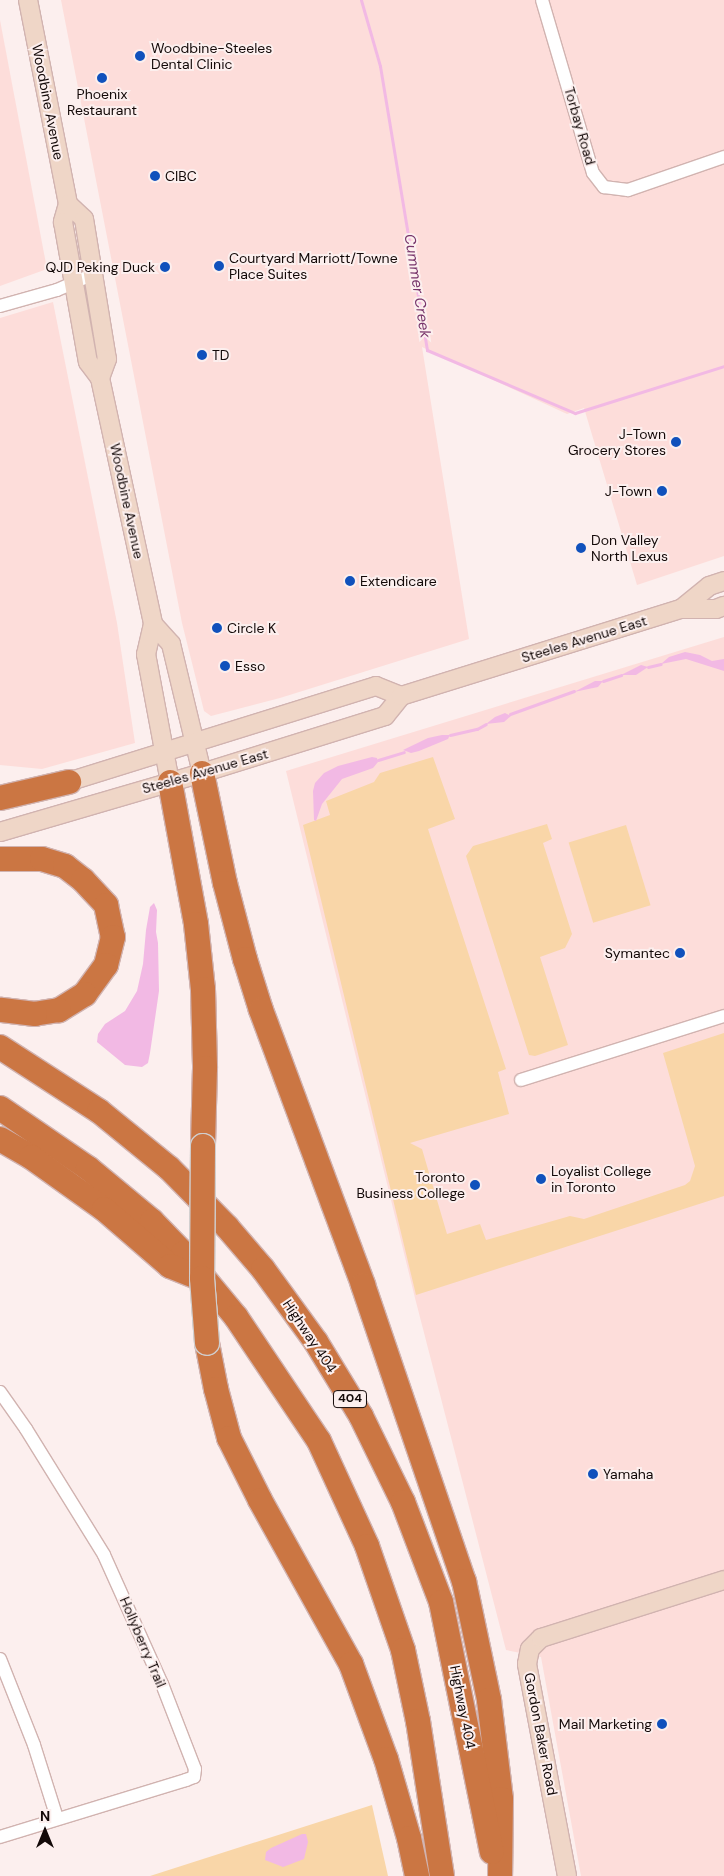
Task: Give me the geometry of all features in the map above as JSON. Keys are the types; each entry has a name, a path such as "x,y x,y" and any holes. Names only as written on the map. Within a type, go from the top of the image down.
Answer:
{"highway":[{"path":"202,773 225,883 261,1010 363,1285 464,1581 488,1700 501,1799 499,1876"},
{"path":"0,798 69,782"},
{"path":"170,782 196,924 203,989 205,1068 202,1278 207,1343 216,1389 230,1438 260,1500 351,1664 386,1759 409,1838 417,1876"},
{"path":"0,859 42,859 65,866 83,880 106,905 113,937 106,964 85,994 59,1010 35,1014 0,1010"},
{"name":"Highway 404","path":"0,1047 99,1111 169,1168 227,1227 263,1269 331,1366 361,1416 403,1502 442,1602 499,1876"},
{"path":"0,1108 88,1168 152,1221 236,1317 319,1441 367,1546 403,1650 418,1721 442,1876"},
{"path":"0,1140 31,1157 104,1209 170,1266 205,1280"}],"main road":[{"name":"Woodbine Avenue","path":"28,0 68,204 63,222 88,362 100,378 153,624 146,654 170,782"},
{"name":"Woodbine Avenue","path":"68,204 84,219 107,360 100,378"},
{"name":"Steeles Avenue East","path":"681,609 709,586 724,581"},
{"name":"Steeles Avenue East","path":"0,832 202,773 385,716 400,696 681,609 716,609 724,606"},
{"name":"Woodbine Avenue","path":"153,624 171,644 202,773"},
{"name":"Steeles Avenue East","path":"0,804 376,686 400,696"},
{"name":"Gordon Baker Road","path":"567,1876 527,1664 530,1649 541,1638 724,1580"}],"street":[{"name":"Torbay Road","path":"542,0 593,172 604,187 628,190 724,157"},
{"path":"0,306 57,290 94,274"},
{"path":"521,1080 724,1016"},
{"name":"Hollyberry Trail","path":"0,1392 31,1437 104,1555 158,1676 195,1769 194,1777 186,1780 0,1837"},
{"path":"0,1659 34,1745 57,1818"}],"shaded area":[{"path":"61,0 724,0 724,556 637,585 584,408 567,414 422,347 469,639 280,698 211,716 204,711 182,623"},
{"path":"0,20 47,269 0,286"},
{"path":"53,302 117,623 135,743 42,769 0,765 0,318"},
{"path":"724,637 724,1876 581,1876 541,1657 506,1650 415,1298 286,771"},
{"path":"685,652 700,655 712,661 724,659 724,671 686,659 661,664 669,657"},
{"path":"641,665 648,667 636,675 621,675"},
{"path":"595,681 603,681 598,687 574,692"},
{"path":"505,713 511,716 504,722 486,724 495,717"},
{"path":"450,735 448,739 419,751 411,753 403,750 428,738"},
{"path":"372,757 377,758 378,762 373,768 342,779 322,804 316,821 314,820 313,791 315,783 324,773 338,766"},
{"path":"433,757 455,819 428,829 506,1069 498,1072 509,1114 410,1143 422,1149 447,1234 480,1224 486,1240 570,1216 584,1219 685,1185 690,1181 695,1166 663,1053 724,1033 724,1196 416,1295 303,825 330,815 326,801 374,782 380,773"},
{"path":"547,824 552,839 543,843 572,934 565,948 540,957 568,1045 535,1056 529,1055 466,856 473,846"},
{"path":"626,825 651,905 593,923 569,843"},
{"path":"154,903 157,910 156,932 159,991 150,1053 148,1063 142,1067 125,1065 97,1042 98,1034 105,1024 125,1011 137,991 143,964 150,907"},
{"path":"372,1805 388,1876 150,1876"},
{"path":"306,1834 308,1842 304,1859 283,1867 265,1860 266,1852 271,1848"}],"waterway":[{"name":"Cummer Creek","path":"361,0 380,66 427,350 575,413 724,366"},
{"path":"648,667 661,664"},
{"path":"603,681 621,675"},
{"path":"510,714 574,691"},
{"path":"450,735 477,729 486,724"},
{"path":"378,760 404,752"}],"place":[{"name":"Woodbine-Steeles Dental Clinic","path":"140,56"},
{"name":"Phoenix Restaurant","path":"102,78"},
{"name":"CIBC","path":"155,176"},
{"name":"Courtyard Marriott/Towne Place Suites","path":"219,266"},
{"name":"QJD Peking Duck","path":"165,267"},
{"name":"TD","path":"202,355"},
{"name":"J-Town Grocery Stores","path":"676,442"},
{"name":"J-Town","path":"662,491"},
{"name":"Don Valley North Lexus","path":"581,548"},
{"name":"Extendicare","path":"350,581"},
{"name":"Circle K","path":"217,628"},
{"name":"Esso","path":"225,666"},
{"name":"Symantec","path":"680,953"},
{"name":"Loyalist College in Toronto","path":"541,1179"},
{"name":"Toronto Business College","path":"475,1185"},
{"name":"Yamaha","path":"593,1474"},
{"name":"Mail Marketing","path":"662,1724"}]}
